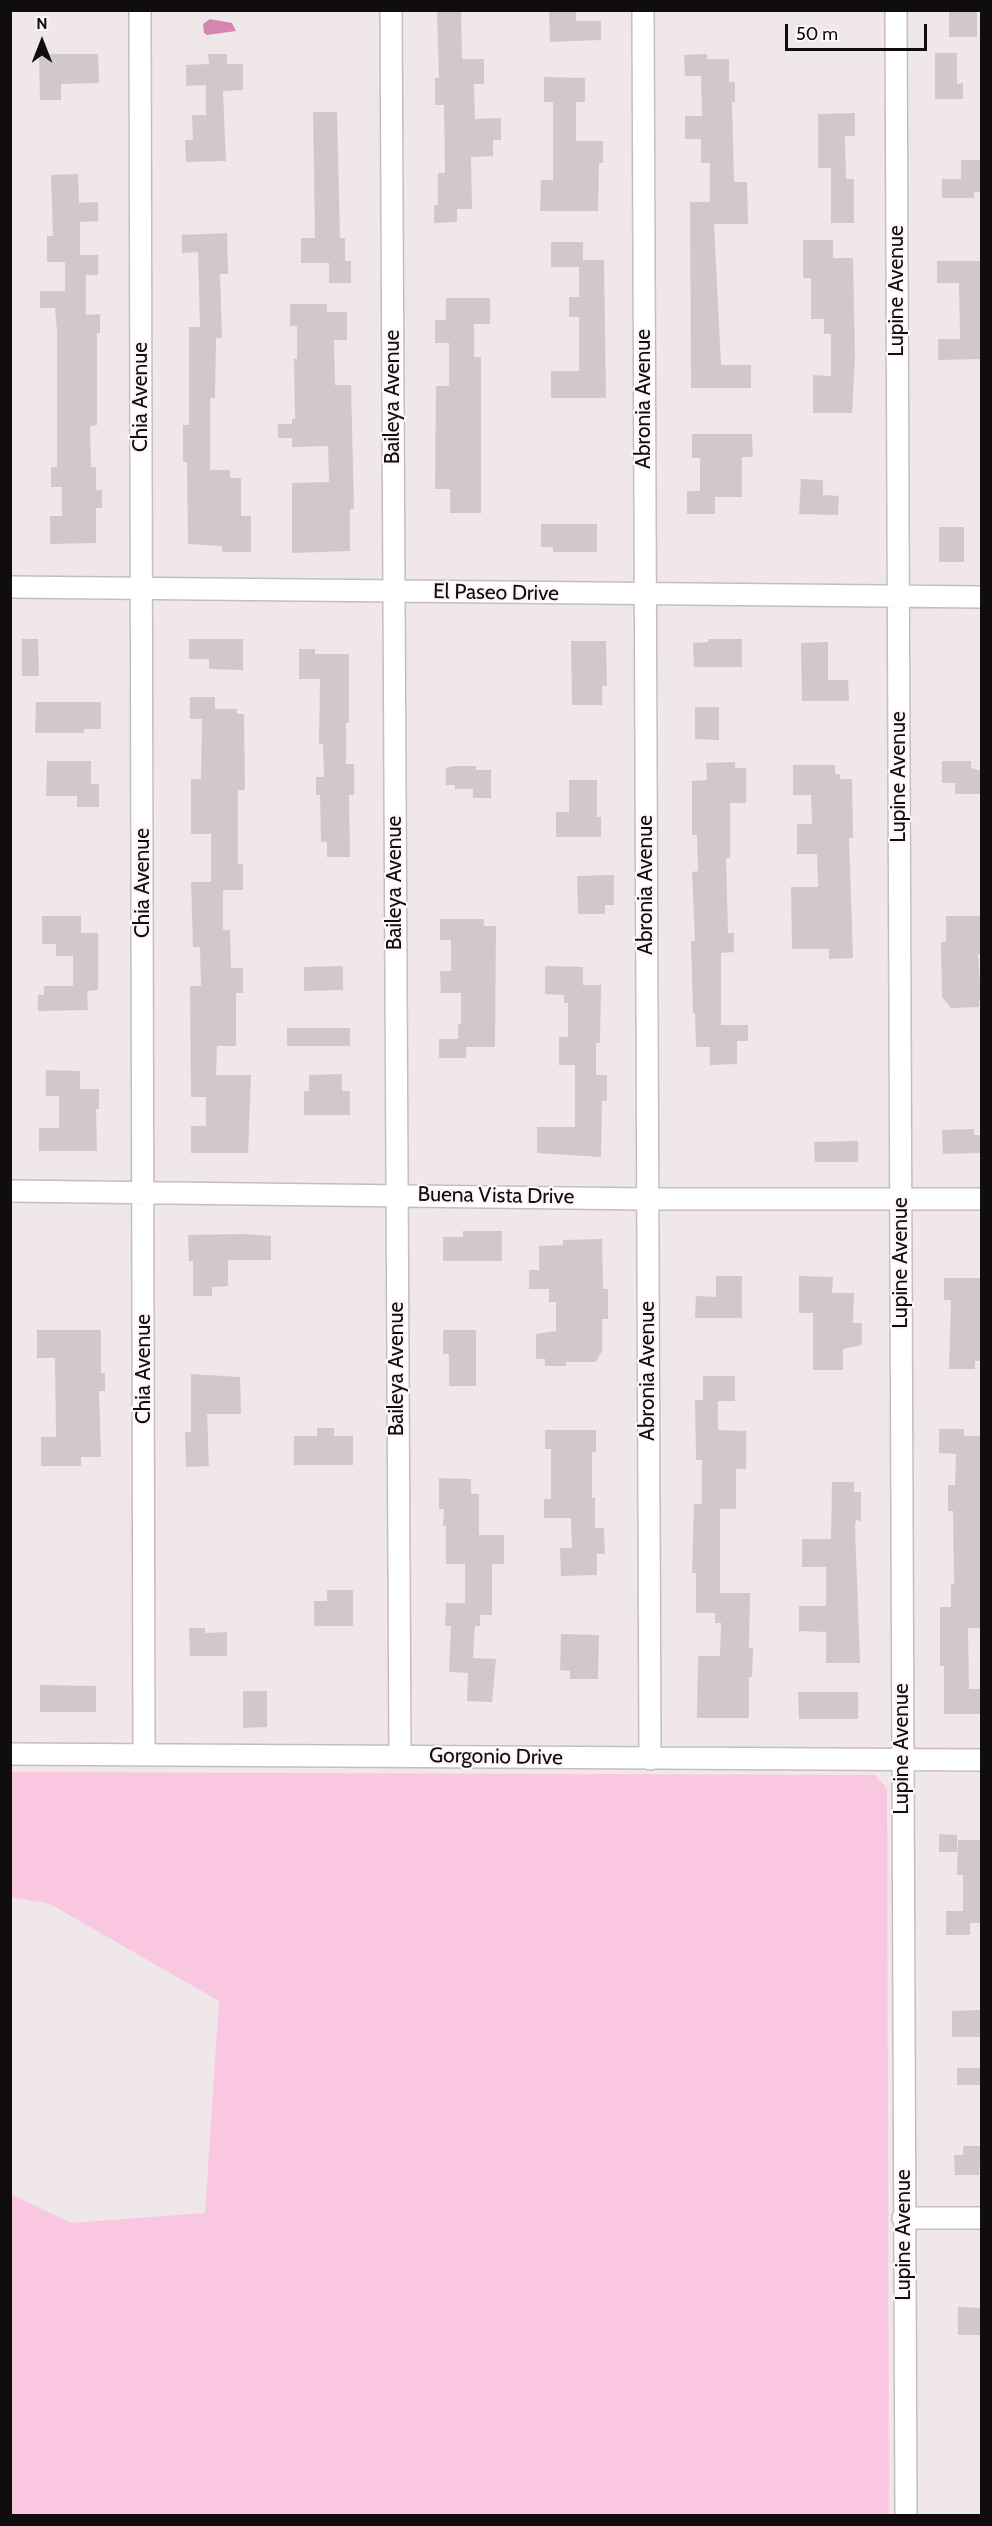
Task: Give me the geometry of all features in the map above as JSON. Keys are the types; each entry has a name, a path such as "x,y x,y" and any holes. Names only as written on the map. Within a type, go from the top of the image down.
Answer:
{"street":[{"name":"Chia Avenue","path":"140,10 144,1755"},
{"name":"Baileya Avenue","path":"391,10 400,1756"},
{"name":"Abronia Avenue","path":"643,10 650,1759"},
{"name":"Lupine Avenue","path":"896,10 903,2218 906,2516"},
{"name":"El Paseo Drive","path":"10,587 897,598 981,597"},
{"name":"Buena Vista Drive","path":"10,1191 646,1199 981,1199"},
{"name":"Gorgonio Drive","path":"10,1754 981,1760"},
{"path":"903,2218 981,2218"}],"shaded area":[{"path":"210,19 232,23 236,31 207,35 204,33 203,24"},
{"path":"11,1772 875,1775 887,1788 889,2515 11,2515 11,2194 71,2223 205,2213 219,2001 50,1904 11,1897"}],"building":[{"path":"437,10 461,10 462,59 484,59 484,84 474,84 475,119 501,118 501,140 493,140 493,156 471,157 472,209 457,209 457,222 434,223 434,205 438,205 438,173 445,173 444,105 435,105 435,78 439,78"},
{"path":"549,10 576,10 576,21 601,21 601,40 550,42"},
{"path":"949,10 977,10 977,37 949,37"},
{"path":"935,53 957,53 957,84 963,83 963,99 935,99"},
{"path":"39,54 98,54 99,83 61,84 61,100 40,100"},
{"path":"208,54 227,54 227,64 243,64 243,90 223,91 226,161 186,162 185,140 193,140 192,115 206,115 206,85 186,86 186,65 209,64"},
{"path":"707,54 707,59 729,59 729,82 735,82 735,102 732,102 734,182 747,182 748,224 714,224 721,365 751,365 751,388 691,388 690,202 710,202 710,163 701,163 701,139 685,139 685,116 702,116 701,76 685,76 684,55"},
{"path":"544,77 585,78 585,102 576,102 576,141 603,141 603,163 599,163 598,211 540,211 541,180 553,180 553,102 544,102"},
{"path":"313,112 337,112 340,238 345,238 345,261 351,261 351,283 329,283 329,263 301,263 301,238 315,238"},
{"path":"855,113 855,136 845,136 846,179 854,179 854,223 831,223 831,168 818,168 818,114"},
{"path":"961,160 981,160 981,192 974,192 974,198 942,198 942,179 961,179"},
{"path":"78,174 79,203 98,202 98,221 80,222 80,255 98,255 98,275 86,275 86,315 100,314 100,333 97,333 97,425 90,426 91,467 96,467 96,490 102,490 102,508 96,508 96,543 50,544 50,516 62,516 62,487 51,487 51,467 57,467 57,330 55,308 40,308 40,291 65,291 65,262 47,262 47,236 53,236 51,175"},
{"path":"227,233 228,274 220,274 222,338 216,338 215,398 210,398 210,470 230,470 230,478 241,478 241,516 251,516 251,552 222,552 222,546 188,544 187,462 183,462 183,425 189,425 189,327 200,327 198,252 182,253 182,235"},
{"path":"803,240 833,240 833,258 853,258 855,356 852,413 813,413 813,375 831,376 831,334 824,334 824,319 811,319 811,278 803,278"},
{"path":"551,242 583,242 583,260 604,260 606,398 551,398 551,371 579,371 579,317 569,317 569,297 579,297 579,267 551,267"},
{"path":"937,261 981,261 981,359 938,360 938,339 960,339 959,283 937,283"},
{"path":"446,298 490,298 490,324 474,324 474,357 481,357 481,513 450,513 450,489 435,489 436,386 449,386 449,343 435,343 435,320 446,320"},
{"path":"290,304 327,304 327,312 347,312 347,340 334,340 335,385 351,385 354,509 350,509 350,551 292,553 292,483 329,482 328,446 292,447 292,438 278,438 278,424 292,424 292,419 295,419 294,359 297,359 297,326 290,326"},
{"path":"692,434 752,434 753,457 742,457 742,497 715,497 715,514 687,514 687,491 700,491 700,458 692,458"},
{"path":"801,479 823,480 823,495 839,496 838,515 799,514"},
{"path":"541,524 597,524 597,552 553,552 553,547 541,547"},
{"path":"939,527 964,527 964,562 939,562"},
{"path":"22,639 38,639 39,676 22,676"},
{"path":"189,639 243,639 243,670 209,669 209,659 189,659"},
{"path":"708,639 742,639 742,667 694,667 693,643 708,642"},
{"path":"571,641 606,641 607,686 602,686 602,705 572,705"},
{"path":"828,642 828,680 848,680 849,701 802,701 801,643"},
{"path":"299,649 315,649 315,654 349,654 349,723 346,723 346,764 354,764 354,795 349,795 350,857 327,857 327,842 321,842 320,795 316,795 316,777 324,777 323,744 319,744 320,679 299,679"},
{"path":"190,697 215,697 215,709 237,709 237,714 244,714 245,790 238,790 238,864 243,864 243,890 223,890 223,930 230,930 231,968 243,968 243,993 236,993 236,1046 217,1046 216,1075 251,1075 248,1153 191,1153 191,1126 206,1126 206,1097 191,1097 190,986 201,986 200,947 193,947 191,882 211,882 211,834 191,834 191,779 201,779 202,719 190,719"},
{"path":"36,702 101,702 101,729 84,729 84,733 35,733"},
{"path":"695,707 719,707 719,740 695,739"},
{"path":"47,761 91,761 91,784 99,784 99,807 77,807 77,796 46,796"},
{"path":"942,761 971,761 971,768 981,771 981,794 955,794 955,783 942,783"},
{"path":"735,762 735,768 746,768 746,803 730,803 730,858 726,858 728,933 734,933 734,952 721,953 721,1025 748,1025 748,1041 737,1041 737,1064 710,1065 710,1047 696,1047 695,1013 693,1013 691,941 695,941 692,872 698,871 697,835 692,835 692,781 707,780 706,763"},
{"path":"793,765 835,765 835,774 840,774 840,779 852,779 853,838 849,838 853,958 829,959 829,949 792,949 791,887 818,887 817,854 797,854 797,824 812,824 811,795 793,795"},
{"path":"476,766 476,770 491,770 491,798 473,798 473,789 455,789 455,785 446,785 446,768"},
{"path":"569,780 597,780 597,817 601,817 601,837 556,837 556,812 569,812"},
{"path":"614,875 614,905 605,905 605,914 578,914 577,876"},
{"path":"42,916 81,916 81,933 98,933 98,990 87,991 88,1010 38,1011 38,995 44,995 44,986 73,986 73,956 56,956 56,944 42,944"},
{"path":"946,916 981,916 981,954 978,954 981,1000 979,1000 979,1007 951,1008 942,997 941,942 946,942"},
{"path":"440,919 484,919 484,926 496,926 495,1047 466,1047 466,1058 439,1058 439,1039 458,1039 458,1024 461,1024 461,993 441,993 440,971 451,971 451,940 440,940"},
{"path":"343,966 343,990 304,991 304,967"},
{"path":"545,966 583,967 583,985 601,985 600,1043 596,1043 596,1075 607,1075 607,1101 602,1101 601,1157 537,1153 537,1127 575,1127 575,1065 559,1065 559,1037 568,1037 568,1003 564,1003 564,995 545,994"},
{"path":"287,1028 350,1028 350,1046 287,1046"},
{"path":"46,1070 80,1071 80,1089 99,1089 99,1109 96,1109 97,1151 39,1151 39,1128 59,1128 59,1096 46,1096"},
{"path":"342,1074 342,1091 350,1091 350,1115 304,1115 304,1091 309,1091 309,1075"},
{"path":"974,1129 974,1135 981,1135 981,1153 943,1154 942,1130"},
{"path":"858,1141 858,1162 815,1162 814,1142"},
{"path":"463,1231 502,1231 502,1261 443,1261 443,1237 463,1237"},
{"path":"188,1235 271,1236 271,1260 228,1260 228,1286 212,1287 212,1296 193,1296 193,1261 189,1261"},
{"path":"602,1239 603,1289 608,1289 608,1319 602,1319 602,1351 596,1362 566,1362 566,1366 545,1366 545,1359 536,1359 536,1334 556,1331 556,1302 549,1302 549,1289 529,1289 529,1270 539,1270 539,1246 563,1245 563,1240"},
{"path":"716,1276 742,1276 742,1318 695,1318 696,1296 716,1297"},
{"path":"799,1276 833,1277 832,1293 854,1293 853,1323 862,1323 862,1345 843,1349 843,1370 813,1370 813,1313 799,1313"},
{"path":"944,1278 981,1278 981,1361 975,1361 975,1369 949,1369 951,1300 944,1300"},
{"path":"37,1330 101,1330 101,1373 105,1373 105,1391 99,1391 101,1457 81,1457 81,1466 41,1466 41,1437 56,1437 55,1358 37,1358"},
{"path":"443,1330 476,1330 476,1386 449,1386 449,1354 443,1354"},
{"path":"191,1374 240,1377 241,1414 207,1414 209,1466 186,1467 185,1432 191,1432"},
{"path":"703,1376 735,1376 735,1401 718,1401 718,1430 746,1431 746,1469 736,1469 736,1509 720,1509 720,1593 750,1593 749,1648 753,1648 752,1677 749,1677 749,1718 697,1718 698,1656 720,1656 721,1623 715,1623 715,1613 696,1613 696,1573 692,1573 694,1504 702,1504 702,1460 696,1460 695,1400 703,1400"},
{"path":"317,1428 334,1428 334,1436 353,1436 353,1465 294,1465 294,1436 317,1436"},
{"path":"939,1429 964,1429 964,1436 981,1436 980,1628 968,1628 969,1689 981,1689 981,1714 944,1714 944,1666 940,1666 940,1607 951,1607 951,1584 954,1584 953,1511 948,1511 948,1485 955,1485 956,1454 939,1453"},
{"path":"545,1430 596,1430 596,1452 592,1452 592,1498 595,1498 595,1528 604,1528 605,1554 597,1554 597,1575 561,1576 560,1548 572,1548 571,1518 544,1518 544,1499 551,1499 551,1449 545,1449"},
{"path":"439,1478 471,1479 471,1494 479,1494 479,1535 504,1535 504,1564 492,1564 492,1615 480,1615 480,1626 475,1626 473,1658 496,1659 492,1702 467,1701 468,1673 449,1672 451,1626 445,1626 446,1603 465,1603 465,1564 446,1564 446,1526 443,1526 444,1509 439,1509"},
{"path":"832,1482 854,1482 854,1492 861,1492 861,1521 856,1520 855,1526 860,1663 826,1663 826,1632 799,1631 799,1606 826,1606 826,1567 802,1567 802,1539 831,1539"},
{"path":"327,1590 353,1590 353,1626 314,1626 314,1601 327,1601"},
{"path":"189,1628 205,1628 205,1633 227,1632 227,1656 190,1656"},
{"path":"561,1634 599,1635 598,1679 570,1679 570,1671 560,1670"},
{"path":"40,1685 96,1686 96,1712 40,1712"},
{"path":"243,1691 267,1691 267,1727 243,1728"},
{"path":"798,1692 858,1692 858,1719 799,1719"},
{"path":"939,1834 957,1835 957,1852 939,1852"},
{"path":"958,1840 981,1840 981,1923 970,1923 970,1935 946,1935 946,1911 963,1911 963,1875 957,1875"},
{"path":"981,2010 981,2037 952,2037 952,2011"},
{"path":"957,2068 981,2068 981,2085 957,2085"},
{"path":"963,2146 981,2146 979,2175 955,2175 954,2155 963,2155"},
{"path":"958,2307 981,2308 981,2335 958,2335"}]}
